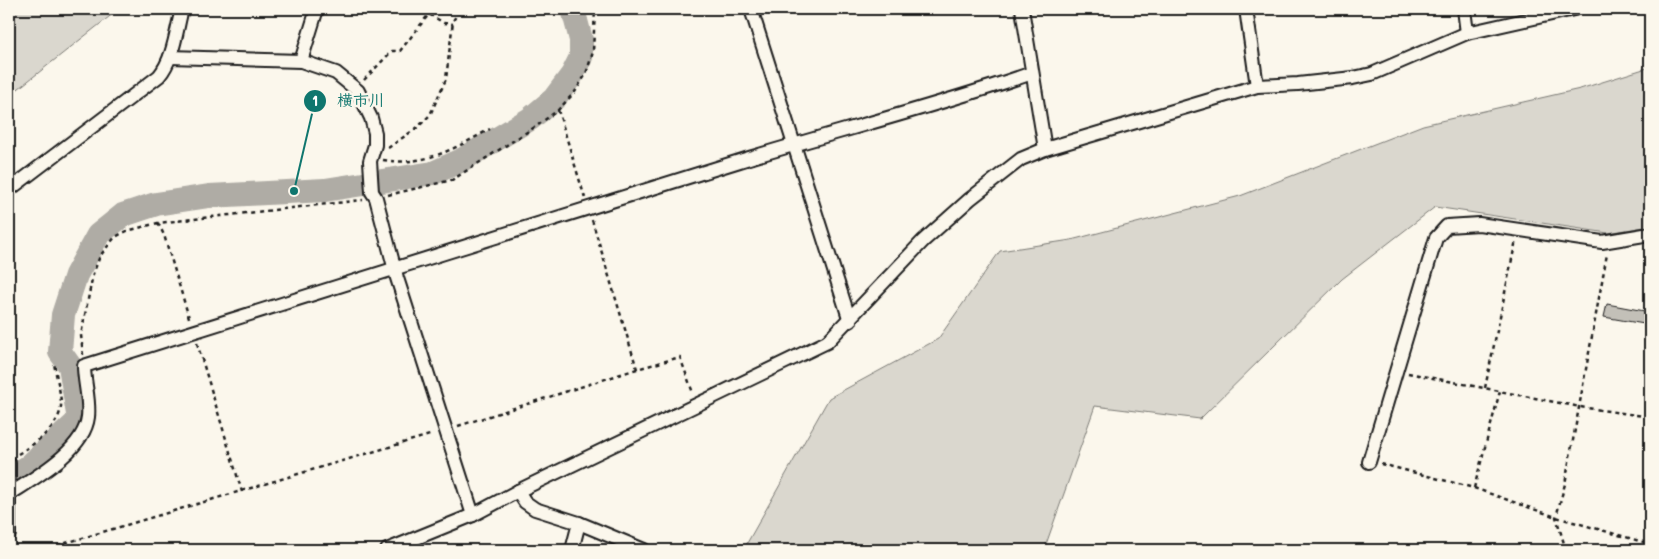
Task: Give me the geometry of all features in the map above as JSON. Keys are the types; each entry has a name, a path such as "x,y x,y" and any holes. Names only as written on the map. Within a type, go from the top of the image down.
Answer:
{"street":[{"path":"9,190 151,83 164,70 170,57 182,9"},
{"path":"301,61 317,9"},
{"path":"751,9 850,321"},
{"path":"1022,9 1045,149"},
{"path":"1246,9 1256,86"},
{"path":"1464,9 1468,32"},
{"path":"387,550 473,515 518,491 827,342 850,321 923,241 970,199 1021,159 1045,149 1256,86 1298,84 1372,74 1468,32 1574,9"},
{"path":"170,57 301,61 336,73 358,92 371,118 375,133 372,158 374,195 394,268 473,515"},
{"path":"10,493 49,468 79,440 86,428 88,415 84,366 588,208 794,145 976,93 1032,73"},
{"path":"1369,462 1436,238 1447,226 1479,224 1602,242 1650,234"},
{"path":"9,534 12,460"},
{"path":"518,491 525,502 535,509 579,523 644,550"},
{"path":"572,550 579,523"}],"path":[{"path":"372,158 418,127 430,115 446,79 453,24 460,9"},
{"path":"84,366 81,335 93,274 100,256 115,237 127,231 158,223 374,195 452,180 538,126 558,110 575,92 586,74 593,52 595,9"},
{"path":"355,89 392,51 400,51 429,14 444,23 453,24"},
{"path":"558,110 637,369"},
{"path":"372,158 401,162 428,158 448,152 490,129"},
{"path":"158,223 175,270 242,492"},
{"path":"1484,388 1518,230"},
{"path":"1566,550 1556,518 1565,484 1580,407 1609,240"},
{"path":"42,550 242,492 680,357 698,405"},
{"path":"12,460 40,440 59,415 62,403 54,363"},
{"path":"1397,371 1580,407 1650,416"},
{"path":"1474,488 1500,391"},
{"path":"1369,462 1474,488 1556,518 1650,544"}],"shaded area":[{"path":"9,9 119,9 9,96"},
{"path":"1650,67 1650,226 1608,233 1435,207 1342,279 1200,419 1095,406 1044,550 753,550 746,545 829,398 938,339 1000,251 1071,240 1240,196 1423,125 1580,89"}],"building":[{"path":"1607,304 1650,312 1650,325 1604,317"}],"waterway":[{"path":"9,479 29,466 79,420 70,366 60,352 63,315 76,275 98,235 123,215 156,204 209,196 325,190 433,173 460,161 530,119 554,99 572,75 581,57 581,40 573,9"}],"place":[{"name":"横市川","path":"294,191"}]}
